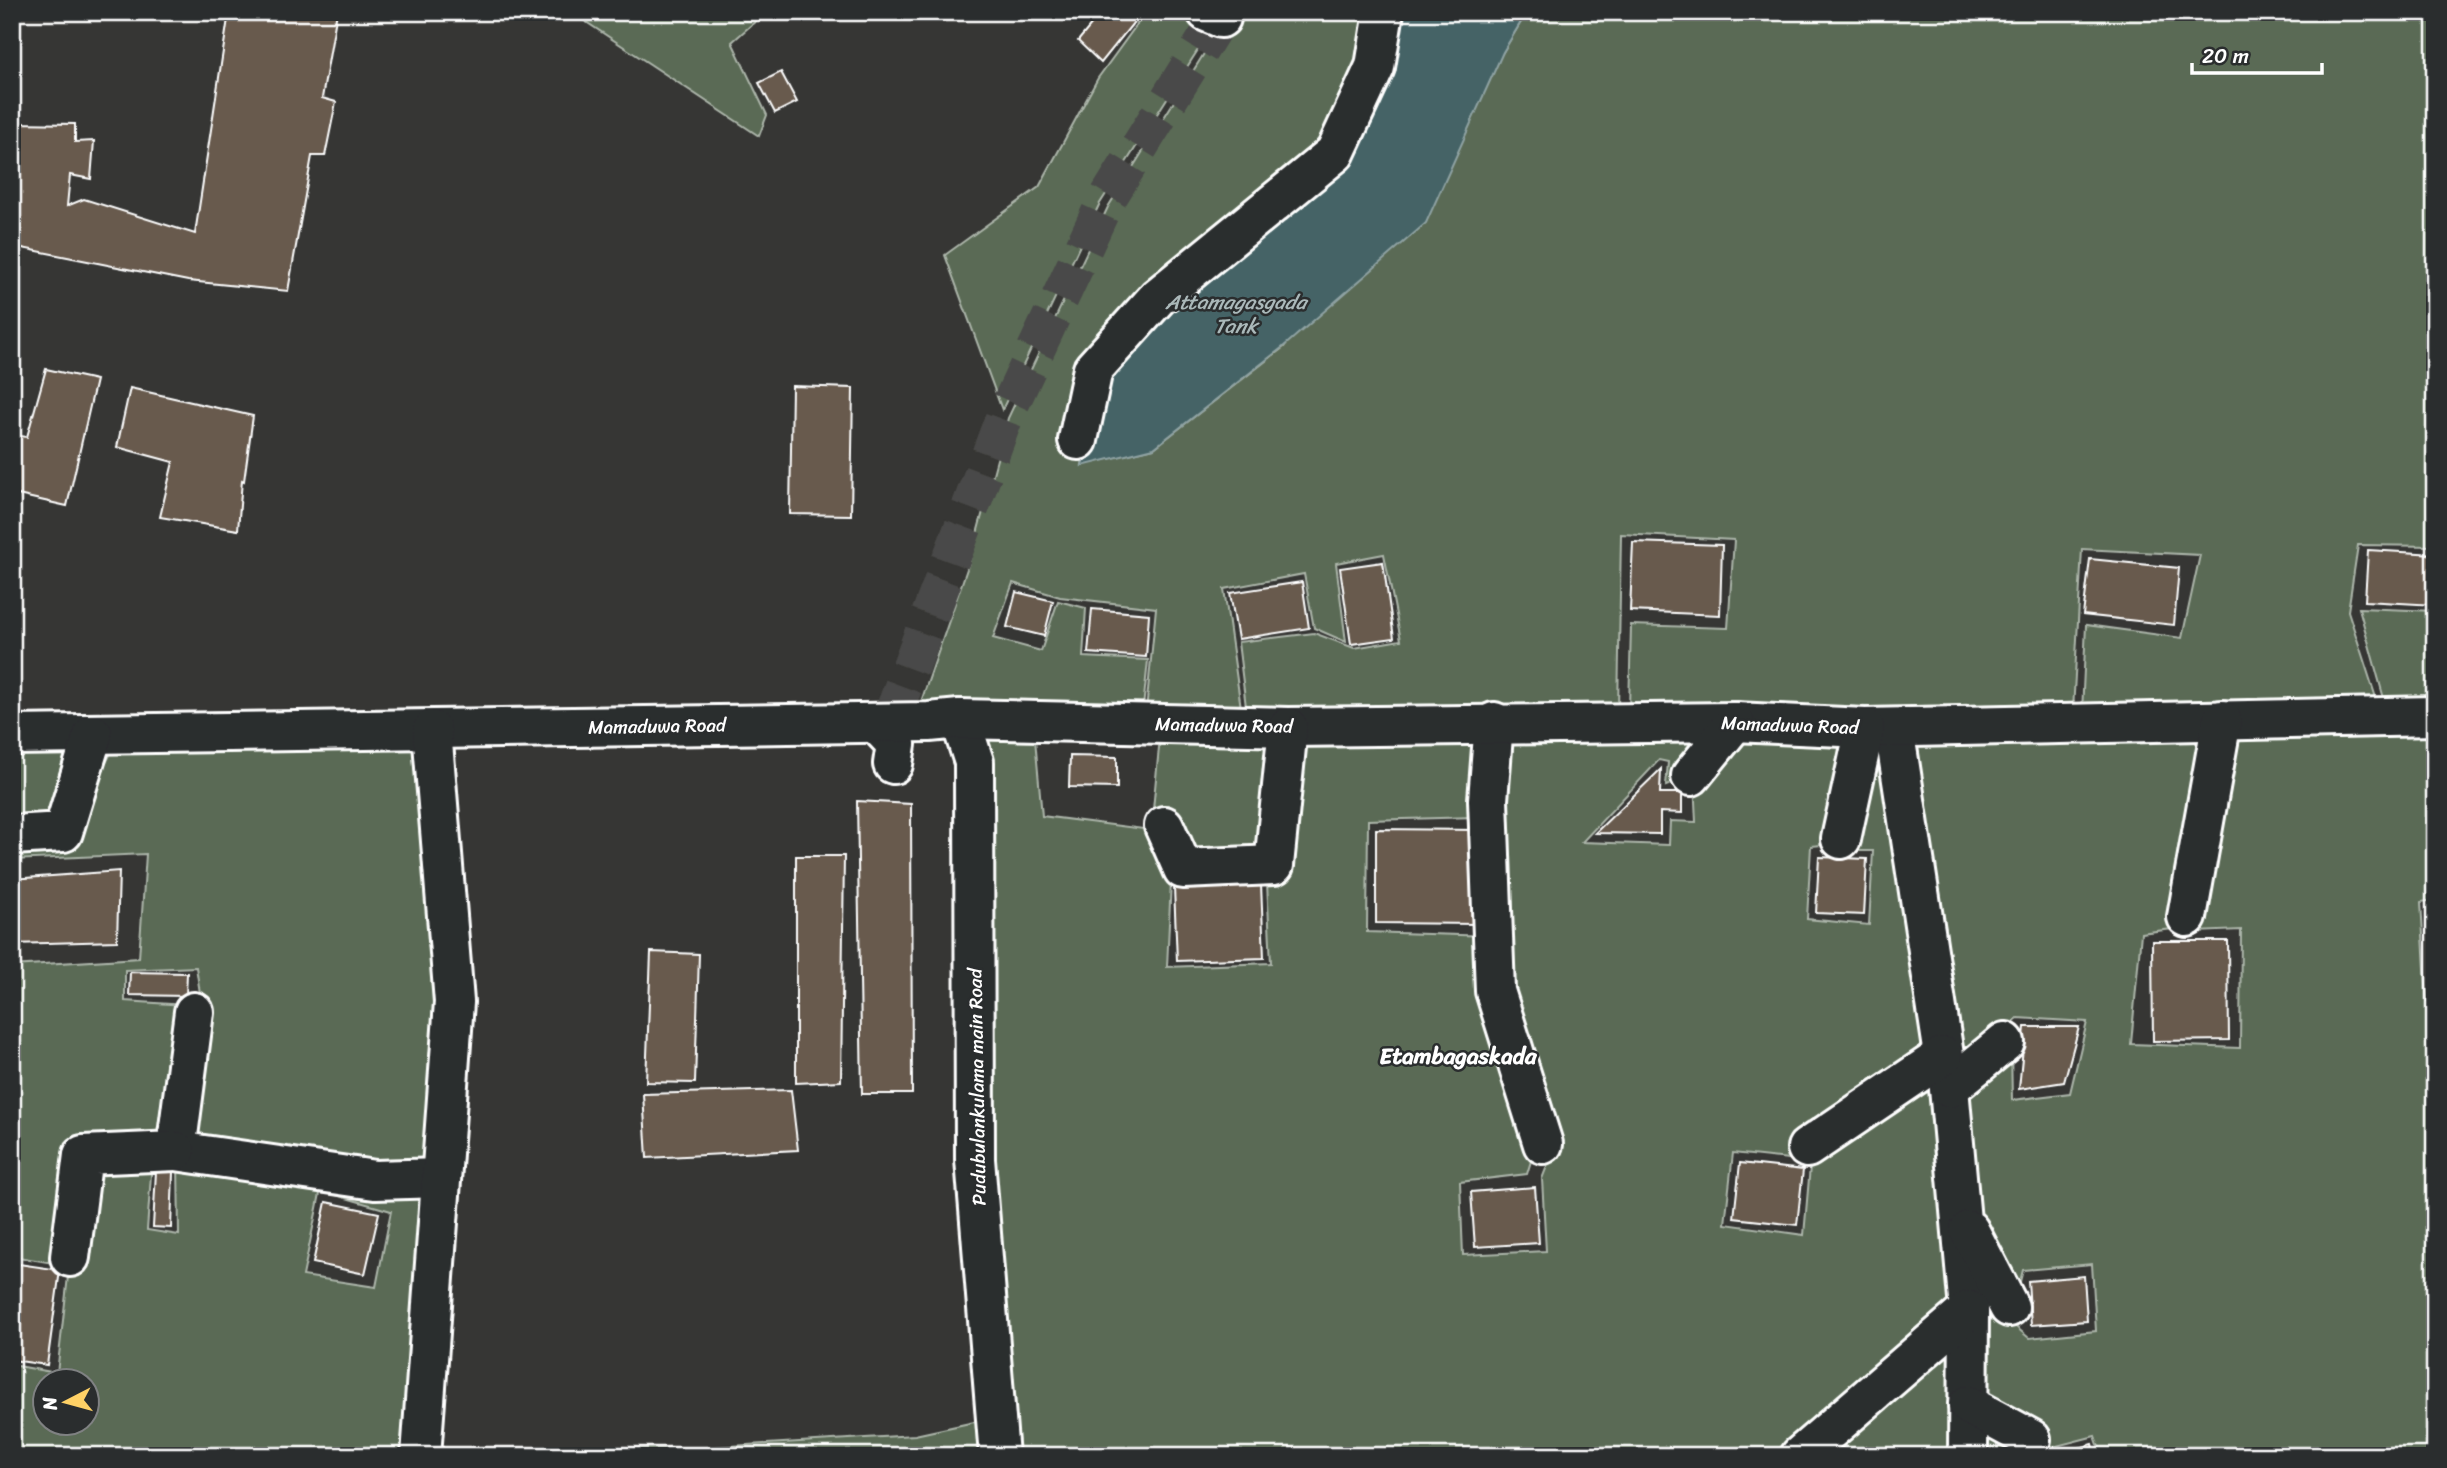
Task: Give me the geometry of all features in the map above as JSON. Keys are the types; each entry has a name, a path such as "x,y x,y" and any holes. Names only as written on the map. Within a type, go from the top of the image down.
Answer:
{"street":[{"path":"1078,439 1093,369 1158,297 1335,153 1375,66 1384,12"},
{"name":"Mamaduwa Road","path":"12,735 876,723 960,719 1288,727 1494,722 1735,722 1880,728 2435,716"},
{"name":"Pudubulankulama main Road","path":"960,719 974,762 975,1159 999,1456"},
{"path":"2188,917 2222,720"},
{"path":"1494,722 1488,800 1495,991 1543,1144"},
{"path":"1691,776 1735,722"},
{"path":"876,723 896,744 893,764"},
{"path":"1164,826 1183,869 1274,865 1288,727"},
{"path":"1841,839 1880,728"},
{"path":"1880,728 1946,1072 1969,1310 1968,1456"},
{"path":"421,1456 454,1002 432,730"},
{"path":"12,835 63,832 93,734"},
{"path":"176,1151 194,1012"},
{"path":"1807,1148 2006,1042"},
{"path":"70,1257 83,1156 176,1151 375,1180 441,1178"},
{"path":"1960,1213 2009,1307"},
{"path":"1800,1456 1969,1310"},
{"path":"1968,1405 2032,1439"}],"green space":[{"path":"571,12 766,12 732,42 767,115 759,136"},
{"path":"1146,12 1195,12 1217,20 1099,205 1002,410 945,255 1039,187 1098,78"},
{"path":"1230,12 1376,12 1326,146 1086,444 1082,465 1154,448 1284,347 1503,52 1527,12 2435,12 2435,546 2358,545 2348,611 2378,704 2082,713 2086,625 2182,638 2200,555 2082,549 2073,711 1629,710 1631,625 1728,628 1734,540 1621,534 1618,712 1248,723 1238,642 1314,633 1354,648 1401,640 1384,554 1336,563 1346,642 1314,628 1304,574 1224,589 1243,722 1145,721 1156,608 1060,597 1013,583 993,638 1041,651 1058,601 1086,608 1083,657 1148,660 1142,717 914,722 970,560 1008,418 1108,207"},
{"path":"2359,608 2435,611 2435,705 2386,706"},
{"path":"2230,726 2435,730 2435,900 2421,902 2427,1001 2435,1002 2435,1456 2102,1456 2095,1436 2053,1447 2041,1435 1975,1397 1974,1257 2003,1316 2029,1338 2096,1331 2092,1264 2023,1270 2014,1305 1966,1210 1959,1092 2011,1048 2012,1100 2070,1093 2087,1022 2018,1018 1954,1071 1904,736 2210,733 2180,928 2141,933 2131,1044 2240,1048 2241,930 2196,932"},
{"path":"987,732 1035,739 1042,816 1151,830 1160,737 1282,733 1268,858 1171,880 1167,967 1271,963 1267,883 1293,733 1487,737 1476,817 1368,820 1367,932 1490,936 1535,1148 1527,1174 1460,1182 1463,1255 1546,1251 1542,1179 1553,1151 1504,992 1499,734 1718,732 1677,782 1666,786 1668,762 1659,760 1582,842 1669,845 1670,821 1696,822 1694,780 1738,733 1855,737 1833,844 1811,846 1807,919 1869,925 1873,851 1844,851 1870,741 1889,740 1932,1048 1798,1160 1733,1153 1725,1224 1804,1235 1811,1155 1939,1071 1960,1305 1783,1456 1004,1456 974,842"},
{"path":"446,740 431,1167 185,1146 202,1006 196,967 125,970 125,1001 185,1005 169,1143 91,1163 152,1161 147,1230 179,1235 178,1160 323,1179 303,1276 376,1287 391,1211 332,1194 334,1180 431,1184 410,1456 12,1456 12,1365 32,1369 32,1436 102,1436 102,1366 58,1366 68,1276 59,1264 12,1256 12,966 139,958 146,854 12,860 12,840 70,834 115,745"},
{"path":"104,742 60,827 12,831 12,745"},
{"path":"1963,1324 1961,1456 1811,1456"},
{"path":"988,1419 992,1456 715,1456 715,1447 915,1435"},
{"path":"1977,1422 2028,1456 1977,1456"},
{"path":"702,1448 702,1456 500,1456 501,1449"},
{"path":"430,1449 491,1449 491,1456 430,1456"}],"water":[{"name":"Attamagasgada Tank","path":"1402,12 1527,12 1503,52 1426,223 1283,347 1154,448 1082,466 1103,369 1342,157"}],"building":[{"path":"229,12 337,12 322,98 336,102 325,156 312,156 288,291 188,281 12,246 14,123 75,124 75,142 94,141 91,179 70,175 67,206 84,199 195,234"},
{"path":"1102,12 1142,12 1101,63 1078,41"},
{"path":"781,72 797,102 775,113 759,83"},
{"path":"46,369 96,380 67,506 18,495 12,536 12,435 27,437"},
{"path":"792,386 853,388 851,515 790,514"},
{"path":"130,388 253,416 244,481 242,480 238,530 160,517 173,462 117,447"},
{"path":"1633,542 1722,545 1720,615 1630,611"},
{"path":"2368,550 2435,554 2435,605 2365,601"},
{"path":"2090,559 2179,568 2174,625 2083,615"},
{"path":"1383,562 1394,638 1351,644 1340,568"},
{"path":"1302,582 1309,628 1238,639 1230,593"},
{"path":"1016,592 1053,601 1044,636 1007,627"},
{"path":"1092,609 1149,614 1146,657 1088,653"},
{"path":"1070,756 1117,757 1117,788 1069,787"},
{"path":"1661,769 1660,793 1682,793 1682,813 1660,812 1660,834 1595,833"},
{"path":"857,801 911,804 912,1094 862,1094"},
{"path":"1376,829 1480,830 1479,924 1376,923"},
{"path":"796,856 844,856 841,1081 796,1083"},
{"path":"1819,857 1867,859 1864,915 1816,913"},
{"path":"119,871 117,941 12,944 12,879"},
{"path":"1261,884 1264,958 1177,961 1174,887"},
{"path":"2152,941 2228,941 2229,1040 2153,1041"},
{"path":"651,952 699,954 695,1083 646,1082"},
{"path":"130,972 187,973 186,996 129,995"},
{"path":"2025,1027 2079,1027 2064,1082 2019,1089"},
{"path":"791,1090 798,1150 647,1158 643,1094"},
{"path":"1740,1163 1803,1170 1797,1225 1734,1218"},
{"path":"156,1171 173,1172 171,1228 153,1227"},
{"path":"1535,1187 1539,1243 1475,1247 1471,1192"},
{"path":"326,1202 379,1213 365,1274 313,1263"},
{"path":"12,1263 60,1270 47,1365 12,1360"},
{"path":"2084,1276 2087,1321 2031,1325 2028,1281"},
{"path":"2093,1444 2096,1456 2050,1456"}],"tunnel":[{"path":"890,722 1004,418 1104,204 1223,12"}],"district":[{"name":"Etambagaskada","path":"1458,1056"}]}
